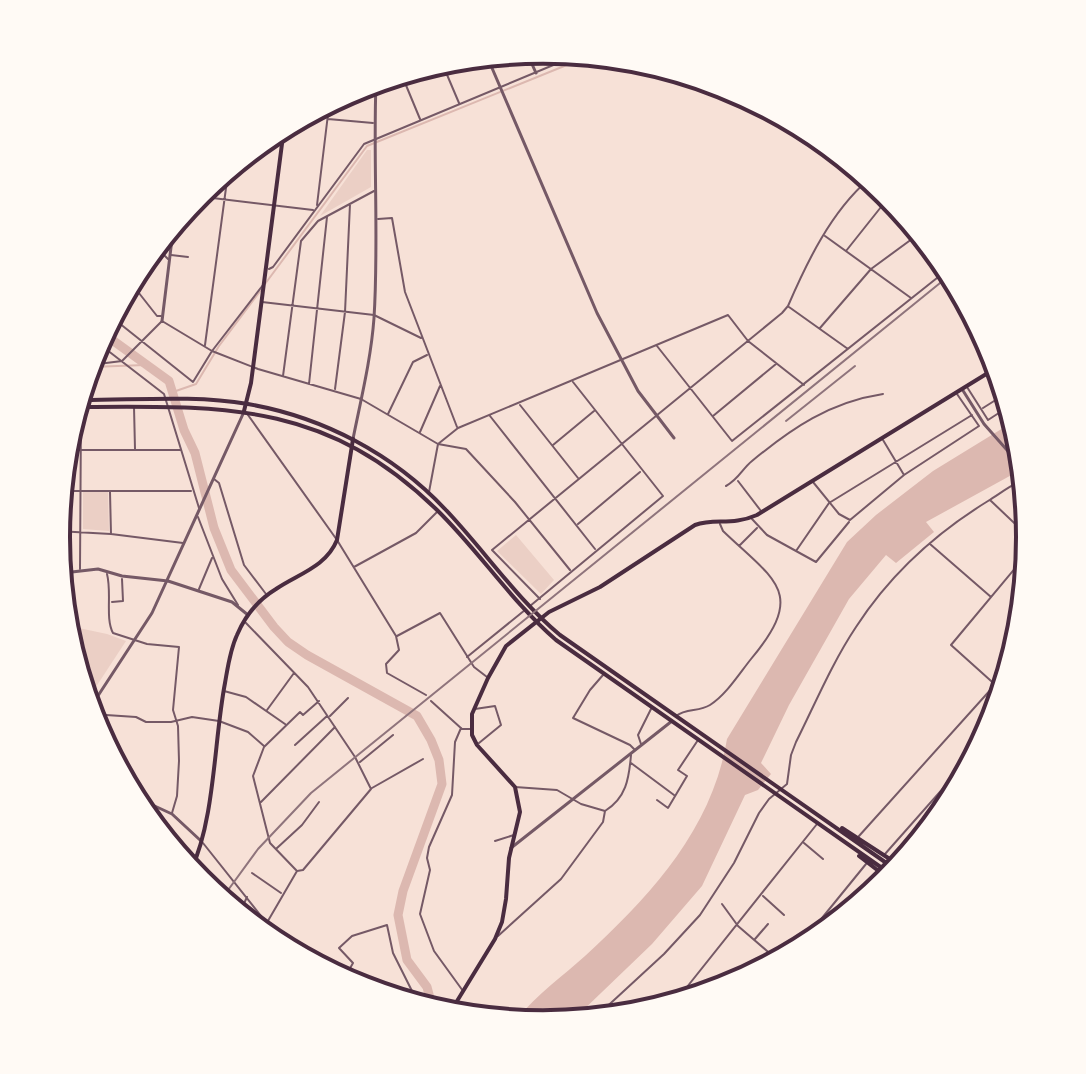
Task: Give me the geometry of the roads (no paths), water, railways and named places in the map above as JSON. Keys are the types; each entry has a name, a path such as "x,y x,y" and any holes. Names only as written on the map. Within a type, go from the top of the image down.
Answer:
{"main road":[{"path":"244,411 253,367 282,143"},
{"path":"457,1002 495,939 506,899 511,848 521,805 515,787 477,745 471,729 473,709 506,646 549,612 600,587 695,525 751,518 987,374"},
{"path":"91,400 190,399 246,404 299,416 353,439 386,459 429,493 523,604"},
{"path":"88,410 170,406 244,411 294,422 351,447 398,476 438,511 544,625 604,674 674,718 698,739 719,750"},
{"path":"196,858 203,843 223,690 232,648 249,614 267,595 325,560 337,540 353,439"},
{"path":"544,625 770,785 879,869"},
{"path":"779,792 887,861"},
{"path":"822,818 858,837 889,859"},
{"path":"851,847 878,870"}],"street":[{"path":"532,64 536,73"},
{"path":"265,270 273,267 364,144 556,64"},
{"path":"492,67 579,275 638,391 674,438"},
{"path":"447,74 460,104"},
{"path":"406,85 421,120"},
{"path":"353,439 374,315 375,95"},
{"path":"317,206 327,118 374,123"},
{"path":"205,346 226,186"},
{"path":"540,599 492,550 788,306 824,236 861,187"},
{"path":"283,376 301,241 318,221 375,191"},
{"path":"214,198 314,210"},
{"path":"335,391 345,312 350,203"},
{"path":"845,252 882,208"},
{"path":"309,384 327,216"},
{"path":"375,219 392,218 405,292 458,428"},
{"path":"824,236 911,298"},
{"path":"820,328 871,269 911,240"},
{"path":"103,363 123,360 162,319 171,245"},
{"path":"163,256 188,257"},
{"path":"657,345 732,441 938,277"},
{"path":"121,325 192,382 264,284"},
{"path":"138,292 157,316 212,351 253,367 361,399 438,444 470,452 530,519 570,570"},
{"path":"261,302 374,315 422,339"},
{"path":"788,306 848,349"},
{"path":"429,493 438,444 458,428 728,315 748,341 804,385"},
{"path":"109,350 168,399 193,491 201,508"},
{"path":"388,414 413,362 428,355"},
{"path":"712,416 777,363"},
{"path":"467,657 663,496 572,381"},
{"path":"419,433 441,385"},
{"path":"962,390 984,424 1008,451"},
{"path":"962,390 988,420 999,413"},
{"path":"751,518 767,535 816,562 850,520 904,475 979,426 962,390"},
{"path":"726,486 737,480 745,467 806,420 828,409 883,394"},
{"path":"981,409 996,400"},
{"path":"518,403 579,479"},
{"path":"134,407 135,450"},
{"path":"98,696 136,639 168,581 244,411"},
{"path":"244,411 337,540 396,636 399,650 386,664 387,673 426,695"},
{"path":"552,446 595,411"},
{"path":"489,415 596,550"},
{"path":"796,551 829,503 972,415"},
{"path":"80,569 81,436"},
{"path":"882,439 904,475"},
{"path":"81,450 181,450"},
{"path":"577,525 642,470"},
{"path":"737,480 762,512"},
{"path":"213,481 219,483 244,565 267,595"},
{"path":"812,481 839,514 850,520"},
{"path":"608,1005 664,954 700,915 734,863 759,813 769,799 787,784 796,742 854,630 892,579 960,519 1013,486"},
{"path":"72,491 193,491"},
{"path":"110,491 111,534"},
{"path":"990,500 1016,524"},
{"path":"353,568 416,533 438,511"},
{"path":"197,517 222,579 238,605 249,614"},
{"path":"511,848 682,712 705,708 719,698 772,632 779,618 781,600 777,586 723,531 720,523"},
{"path":"738,546 758,527"},
{"path":"70,532 185,544"},
{"path":"930,544 992,598"},
{"path":"199,591 212,556"},
{"path":"993,683 951,645 1015,569"},
{"path":"71,571 106,571 168,581 238,605"},
{"path":"106,571 111,602 110,629 121,637 147,644 179,647 173,710 177,721 177,796 172,814"},
{"path":"111,602 123,601 122,576"},
{"path":"396,636 440,613 474,667 488,678"},
{"path":"244,622 295,672 319,701 371,789"},
{"path":"267,710 295,672"},
{"path":"495,939 561,879 603,822 605,811 623,795 633,752 630,745 573,718 604,674"},
{"path":"223,690 246,697 286,725"},
{"path":"858,837 989,693"},
{"path":"295,745 348,698"},
{"path":"297,871 276,849 267,834 253,776 264,747 286,725 319,701"},
{"path":"431,701 461,728 471,729"},
{"path":"473,709 495,706 501,725 477,745"},
{"path":"641,745 638,735 652,707"},
{"path":"105,715 136,717 146,722 192,717 219,721 248,732 264,747"},
{"path":"261,802 335,727"},
{"path":"461,728 455,742 452,795 429,847 427,858 430,870 420,914 434,951 464,992"},
{"path":"358,763 393,735"},
{"path":"657,800 668,808 687,776 678,770 698,739"},
{"path":"267,921 297,871 303,870 371,789 423,759"},
{"path":"630,763 675,796"},
{"path":"884,855 945,786"},
{"path":"515,787 557,790 588,807 605,811"},
{"path":"276,849 302,825 319,802"},
{"path":"154,806 172,814 203,843 259,915"},
{"path":"687,987 818,823"},
{"path":"495,841 515,835"},
{"path":"803,842 823,859"},
{"path":"821,919 867,863"},
{"path":"252,873 283,894"},
{"path":"762,895 784,915"},
{"path":"244,903 247,896"},
{"path":"722,904 738,926 769,952"},
{"path":"754,940 768,924"},
{"path":"350,968 353,963 339,948 352,936 387,925 393,953 412,991"}],"waterway":[{"path":"265,284 367,146 567,65"},
{"path":"173,392 196,384 219,346 261,290"},
{"path":"113,341 169,381 184,430 195,453 214,528 231,570 274,627 307,655 417,716 431,740 439,760 442,784 403,891 398,915 407,960 427,987 429,996"},
{"path":"102,367 145,365"}],"railway":[{"path":"228,890 258,849 311,793 941,282"},
{"path":"786,421 855,366"}]}
